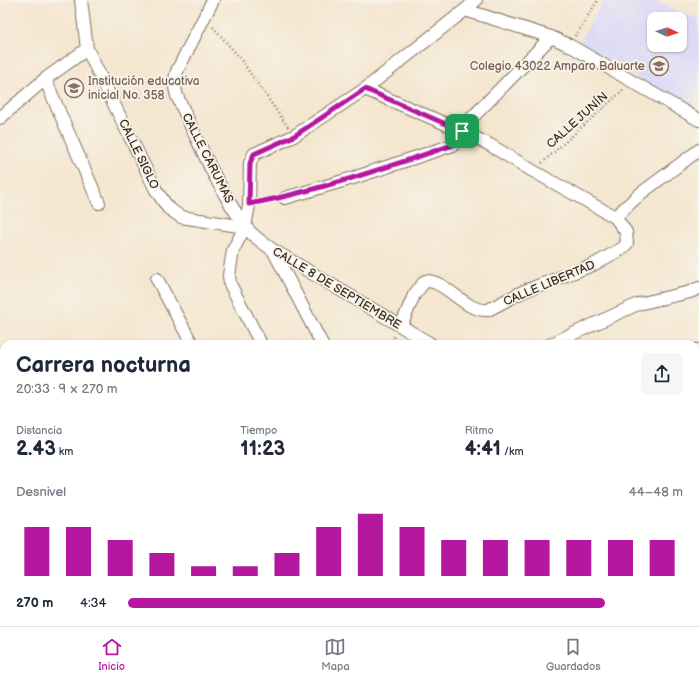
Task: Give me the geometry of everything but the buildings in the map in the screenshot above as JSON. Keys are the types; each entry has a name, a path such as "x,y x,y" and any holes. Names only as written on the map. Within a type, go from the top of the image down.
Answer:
{"street":[{"name":"CALLE SIGLO","path":"81,0 87,49 156,190 168,208 181,217 245,227"},
{"name":"CALLE CARUMAS","path":"213,0 177,71 174,79 174,86 177,96 221,188 245,227"},
{"path":"259,340 230,284 229,275 233,250 245,227 249,204 250,163 252,157 254,154 294,136 365,89 476,0"},
{"path":"465,10 551,37 569,45 699,120"},
{"path":"284,198 353,178 453,145 465,125 551,37"},
{"path":"0,118 45,79 87,49"},
{"path":"45,79 99,203"},
{"path":"365,89 462,131 490,145 533,172 615,217 640,194 699,150"},
{"name":"CALLE LIBERTAD","path":"401,326 414,295 425,281 430,280 435,282 474,308 488,310 524,291 593,265 623,248 627,243 626,232 615,217"},
{"name":"CALLE 8 DE SEPTIEMBRE","path":"245,227 273,250 425,340"},
{"path":"273,250 320,340"},
{"path":"158,279 190,340"},
{"path":"560,340 638,304 690,292 699,288"}],"path":[{"path":"569,45 598,0"},
{"path":"205,18 239,57 294,136"},
{"name":"CALLE JUNÍN","path":"533,172 632,82"},
{"path":"249,204 284,198"}],"shaded area":[{"name":"Colegio 43022 Amparo Baluarte","path":"605,0 650,0 681,12 647,12 647,52 687,52 687,14 699,19 699,87 694,95 696,103 690,109 579,42"}],"place":[{"name":"Colegio 43022 Amparo Baluarte","path":"659,66"},
{"name":"Institución educativa inicial No. 358","path":"74,88"}],"route":[{"path":"365,89 462,131 453,145 319,188 284,198 249,204 250,163 254,154 294,136 365,89"}]}
